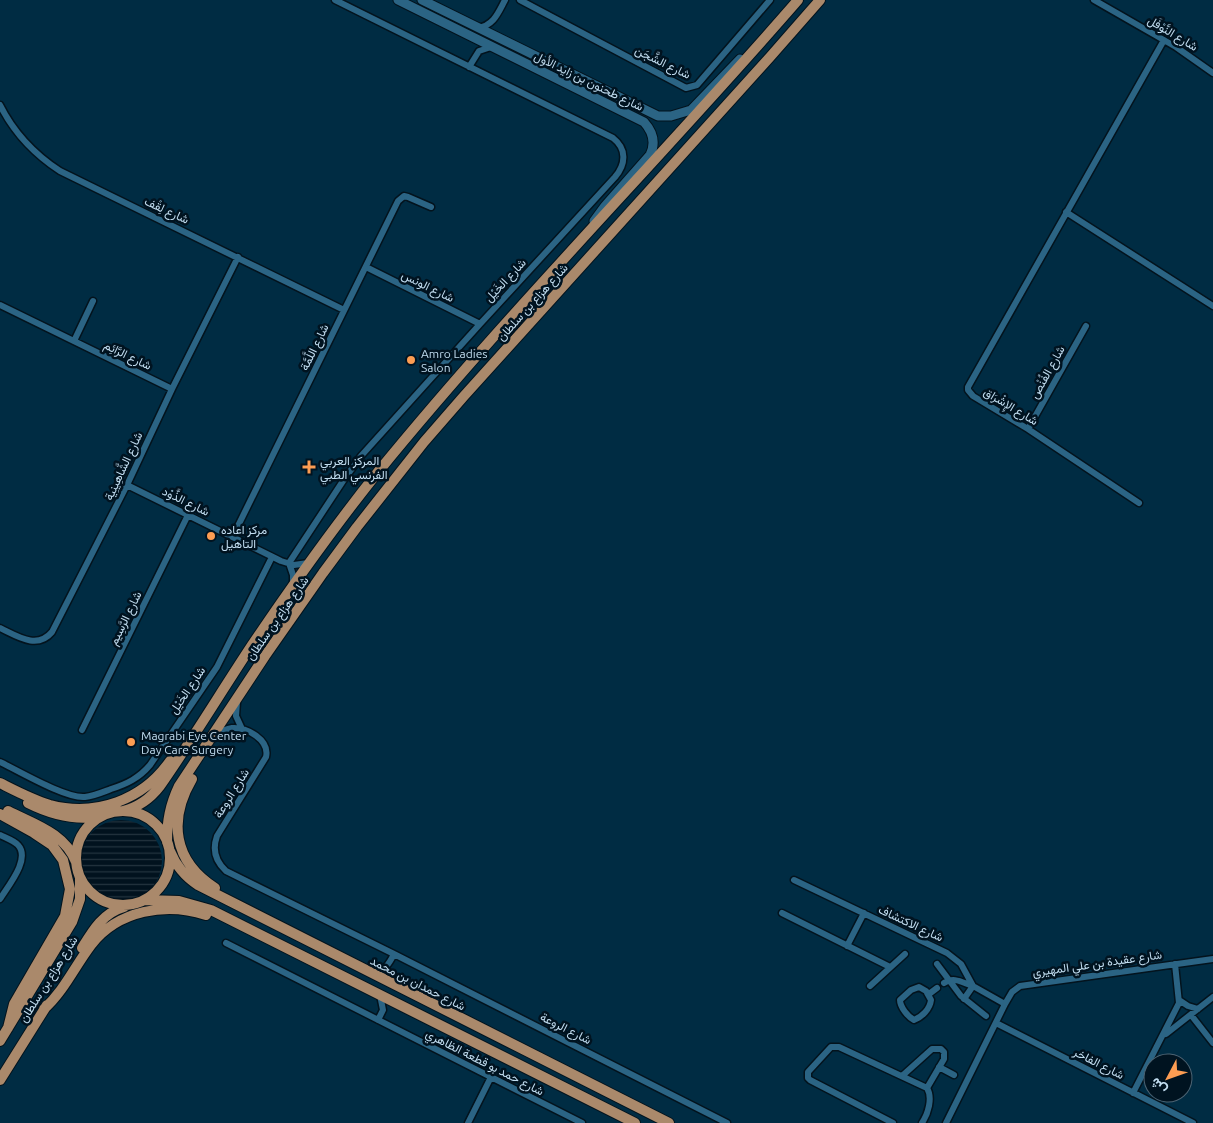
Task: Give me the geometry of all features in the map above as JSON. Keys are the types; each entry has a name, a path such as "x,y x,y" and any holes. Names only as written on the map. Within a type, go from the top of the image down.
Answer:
{"main road":[{"name":"شارع هزاع بن سلطان","path":"123,811 135,808 153,795 309,563 378,473 452,384 798,0"},
{"name":"شارع هزاع بن سلطان","path":"169,846 168,819 179,786 240,694 357,526 424,442 820,0"},
{"path":"0,783 38,801 60,807 83,809 108,805 132,796 152,782 160,775 180,746 196,733"},
{"path":"211,740 206,756 186,788 179,808 177,828 184,853 191,867 206,881 270,916 291,932"},
{"path":"0,789 40,809 61,816 83,818 123,811 137,813 150,820 160,829 169,846 170,865 165,880 157,892 145,900 130,905 119,905 99,899 88,888 68,846 60,839 0,807"},
{"path":"0,814 52,845 63,860 70,888 65,916 14,1004 8,1028"},
{"path":"78,870 76,852 80,840 94,821 104,815"},
{"name":"شارع حمدان بن محمد","path":"169,846 178,867 190,880 669,1123"},
{"name":"شارع هزاع بن سلطان","path":"0,1041 72,922 80,899 78,870"},
{"path":"145,900 170,900 195,904 397,1002 635,1123"},
{"name":"شارع هزاع بن سلطان","path":"0,1080 100,921 108,914 130,905"},
{"path":"44,1009 58,995 91,945 100,935 120,920 144,912 170,909 194,911 266,942 284,946"}],"street":[{"name":"شارع الخَيْل","path":"289,563 343,480 361,456 615,177 624,158 620,145 612,138 335,0"},
{"name":"شارع طحنون بن زايد الأول","path":"398,0 644,122 651,133 653,145 650,155 600,212 587,236"},
{"name":"شارع طحنون بن زايد الأول","path":"422,0 651,113 664,116 680,115 691,110 742,56 762,42"},
{"path":"478,28 494,21 505,0"},
{"name":"شارع الشَّجَن","path":"520,0 686,88 697,85 770,0"},
{"name":"شارع النَّوْفَل","path":"1094,0 1164,40 1213,73"},
{"path":"494,21 498,37"},
{"path":"471,36 476,54"},
{"name":"شارع الإِشْرَاق","path":"1138,502 1028,429 973,396 968,390 968,386 1164,40"},
{"path":"469,67 476,54 483,48 492,47"},
{"name":"شارع لِقْف","path":"0,105 9,121 24,140 41,157 60,171 344,310"},
{"name":"شارع اللَّمَّة","path":"233,536 401,198 408,196 431,207"},
{"path":"1066,212 1213,306"},
{"name":"شارع الشَّاهِينِية","path":"0,628 30,641 42,640 50,635 127,485 172,389 238,257"},
{"name":"شارع الونس","path":"366,268 480,324"},
{"path":"74,341 93,301"},
{"name":"شارع الرَّائِم","path":"0,305 172,389"},
{"name":"شارع الفُنْص","path":"1028,429 1086,326"},
{"name":"شارع الذَّوْد","path":"127,485 272,556 299,565 309,563"},
{"name":"شارع الرَّسِيم","path":"82,730 188,515"},
{"name":"شارع الخَيْل","path":"0,762 65,793 78,797 92,795 123,785 138,777 150,765 217,666 272,556"},
{"path":"289,563 293,575 292,588"},
{"path":"211,740 229,728 242,729 236,716 236,706 240,694"},
{"name":"شارع الروعة","path":"242,729 261,739 265,743 267,752 266,757 218,836 214,851 220,866 226,871 728,1123"},
{"path":"0,835 18,846 23,855 21,865 0,899"},
{"name":"شارع الاكتشاف","path":"794,880 947,953 961,964 973,986"},
{"path":"782,913 890,968"},
{"path":"847,946 864,913"},
{"name":"شارع حمد بو قطعة الظاهري","path":"226,943 582,1123"},
{"path":"392,983 388,975 388,966 394,954"},
{"path":"870,986 905,954"},
{"name":"شارع عقيدة بن علي المهيري","path":"946,1123 961,1078 996,1024 1004,1004 1012,992 1024,984 1213,959"},
{"path":"937,964 946,982 986,1016"},
{"path":"1133,1093 1177,1007 1179,1000 1175,964"},
{"path":"372,973 388,966"},
{"path":"946,982 961,981 1004,1004"},
{"path":"964,999 973,986"},
{"path":"915,988 923,988 929,994 932,1000 931,1004 916,1020 910,1018 900,1004 902,997 915,988"},
{"path":"929,994 937,988"},
{"path":"380,995 383,1010"},
{"path":"1163,1036 1213,997"},
{"path":"1179,1000 1188,1006 1198,1009"},
{"path":"378,1020 383,1010 397,1002"},
{"path":"1190,1014 1213,1042"},
{"name":"شارع الفاخر","path":"996,1024 1193,1123"},
{"path":"892,1123 810,1080 808,1072 828,1049 836,1046 927,1088 929,1094 928,1108 922,1123"},
{"path":"902,1076 934,1048 941,1049 944,1059 927,1088"},
{"path":"939,1067 961,1078"},
{"path":"468,1123 491,1077"}],"water":[{"path":"121,820 137,823 150,832 159,845 162,861 159,877 150,890 137,899 121,902 105,899 92,890 83,877 80,861 83,845 92,832 105,823"}],"place":[{"name":"Amro Ladies Salon","path":"411,360"},
{"name":"المركز العربي الفرنسي الطبي","path":"309,467"},
{"name":"مركز اعاده التاهيل","path":"211,536"},
{"name":"Magrabi Eye Center Day Care Surgery","path":"131,742"}]}
